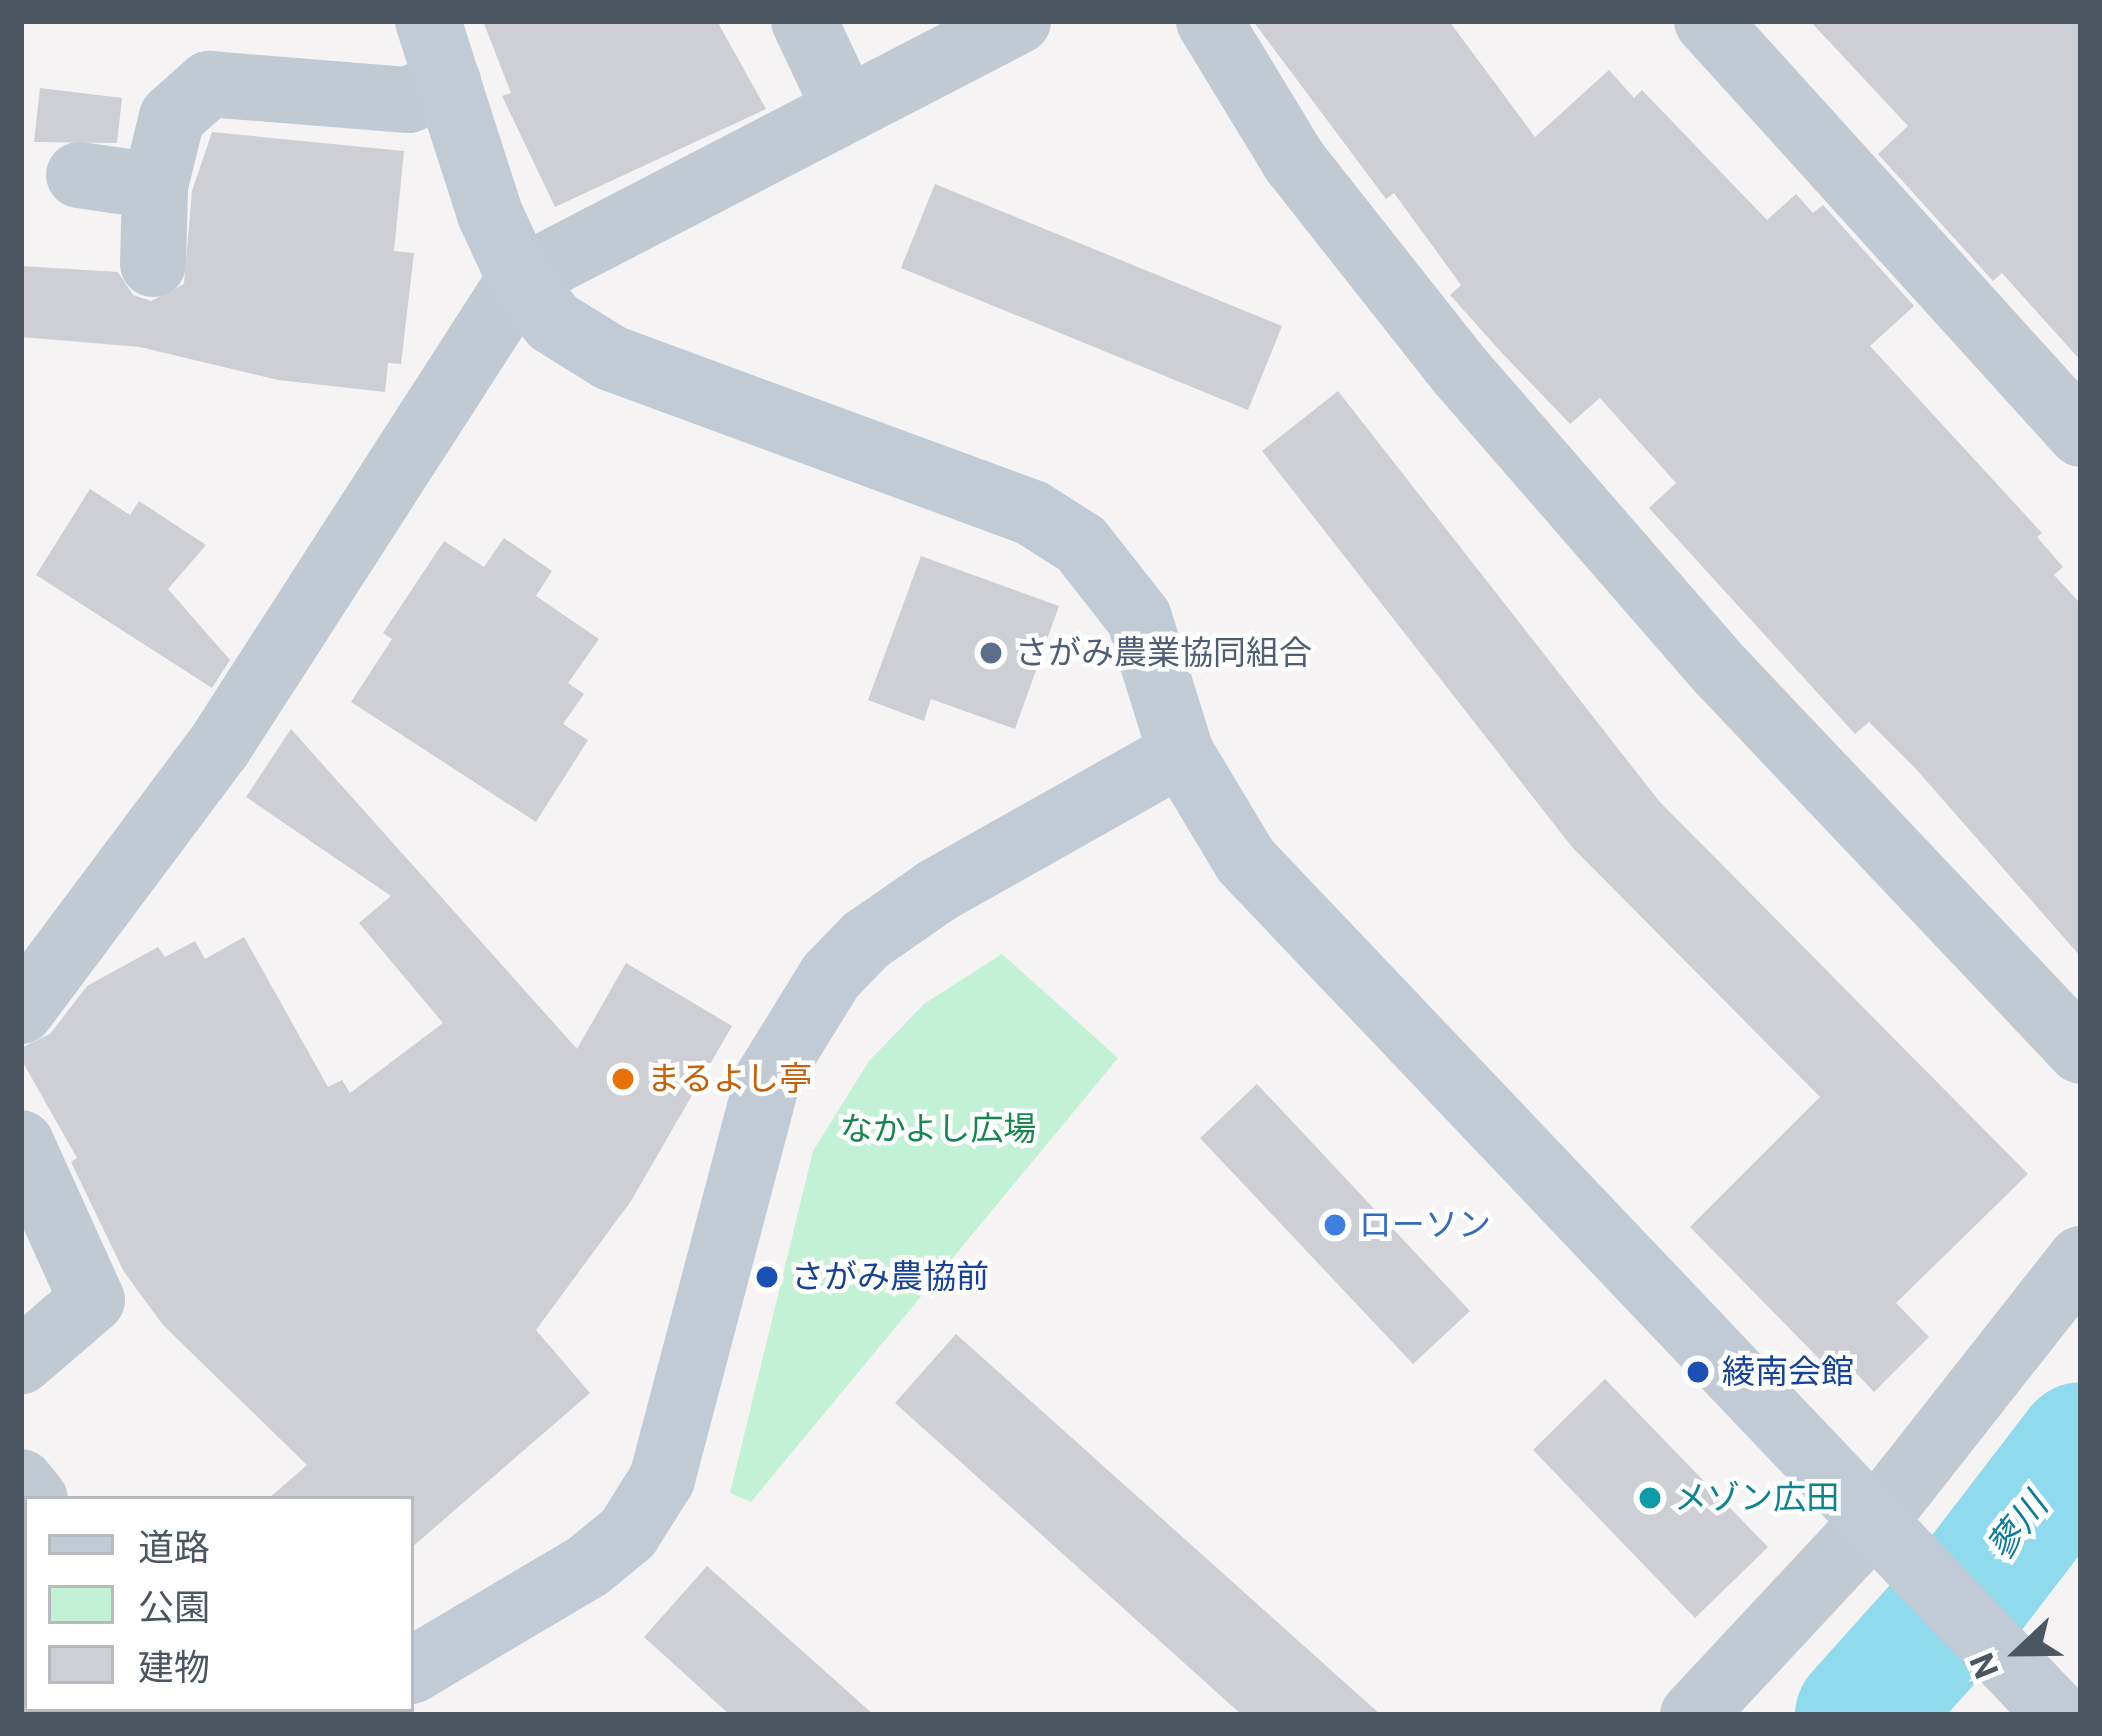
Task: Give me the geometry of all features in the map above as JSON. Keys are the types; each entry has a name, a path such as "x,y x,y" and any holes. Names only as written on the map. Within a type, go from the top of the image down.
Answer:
{"street":[{"path":"804,21 845,109"},
{"path":"21,1011 231,729 520,279 1018,21"},
{"path":"1209,21 1294,161 1460,371 1721,671 2081,1051"},
{"path":"1706,21 2081,434"},
{"path":"153,263 155,186 172,117 209,84 408,100 438,51"},
{"path":"438,51 490,214 520,279 553,322 611,358 1031,513 1081,544 1139,618 1181,753 1246,861 2048,1703"},
{"path":"79,175 155,186"},
{"path":"414,1669 588,1566 628,1532 662,1479 769,1078 831,976 866,940 938,890 1181,753"},
{"path":"21,1143 92,1300 21,1361"},
{"path":"1693,1715 1888,1530 2081,1259"}],"green space":[{"name":"なかよし広場","path":"1002,954 1118,1058 751,1502 730,1493 813,1151 869,1061 924,1004"}],"building":[{"path":"483,21 717,21 766,109 555,207 502,96 511,93"},
{"path":"1253,21 1449,21 1535,137 1609,70 1634,98 1642,90 1767,220 1796,194 1813,213 1823,205 1914,306 1870,346 2042,533 2037,537 2063,567 2054,575 2081,604 2081,957 1916,769 1869,722 1855,734 1649,508 1676,483 1600,398 1570,424 1450,295 1461,285 1394,193 1386,199"},
{"path":"1810,21 2081,21 2081,361 2002,273 1993,281 1878,154 1908,126"},
{"path":"40,88 122,98 117,143 34,142"},
{"path":"212,132 404,151 394,251 414,253 401,364 388,363 385,392 278,380 140,347 21,337 21,266 118,272 133,295 151,301 184,284 192,191"},
{"path":"935,184 1282,326 1248,410 901,268"},
{"path":"1338,391 1659,801 2028,1174 1896,1303 1929,1337 1874,1392 1854,1371 1843,1383 1690,1227 1820,1097 1572,847 1262,451"},
{"path":"90,489 130,515 139,501 206,545 168,589 230,660 212,688 36,575"},
{"path":"504,538 552,571 536,596 599,639 568,683 584,694 563,724 588,740 536,822 351,702 392,639 383,633 444,541 484,567"},
{"path":"921,556 1059,606 1015,729 931,699 924,721 868,700"},
{"path":"291,729 577,1049 626,963 732,1026 631,1201 536,1330 590,1393 414,1545 414,1496 271,1496 307,1465 163,1325 124,1272 71,1162 77,1158 21,1059 21,1048 50,1034 87,986 158,947 165,957 195,941 205,959 244,937 328,1087 342,1080 350,1093 443,1023 359,923 391,896 246,797"},
{"name":"ローソン","path":"1257,1084 1470,1311 1413,1364 1200,1138"},
{"path":"956,1334 1381,1715 1242,1715 895,1403"},
{"name":"メゾン広田","path":"1605,1379 1768,1547 1695,1618 1533,1450"},
{"path":"707,1566 874,1715 730,1715 644,1637"}],"waterway":[{"name":"蓼川","path":"1859,1715 1965,1597 2081,1446"}],"place":[{"name":"さがみ農業協同組合","path":"991,653"},
{"name":"まるよし亭","path":"623,1079"},
{"name":"ローソン","path":"1335,1225"},
{"name":"さがみ農協前","path":"767,1277"},
{"name":"綾南会館","path":"1698,1372"},
{"name":"メゾン広田","path":"1650,1498"}]}
